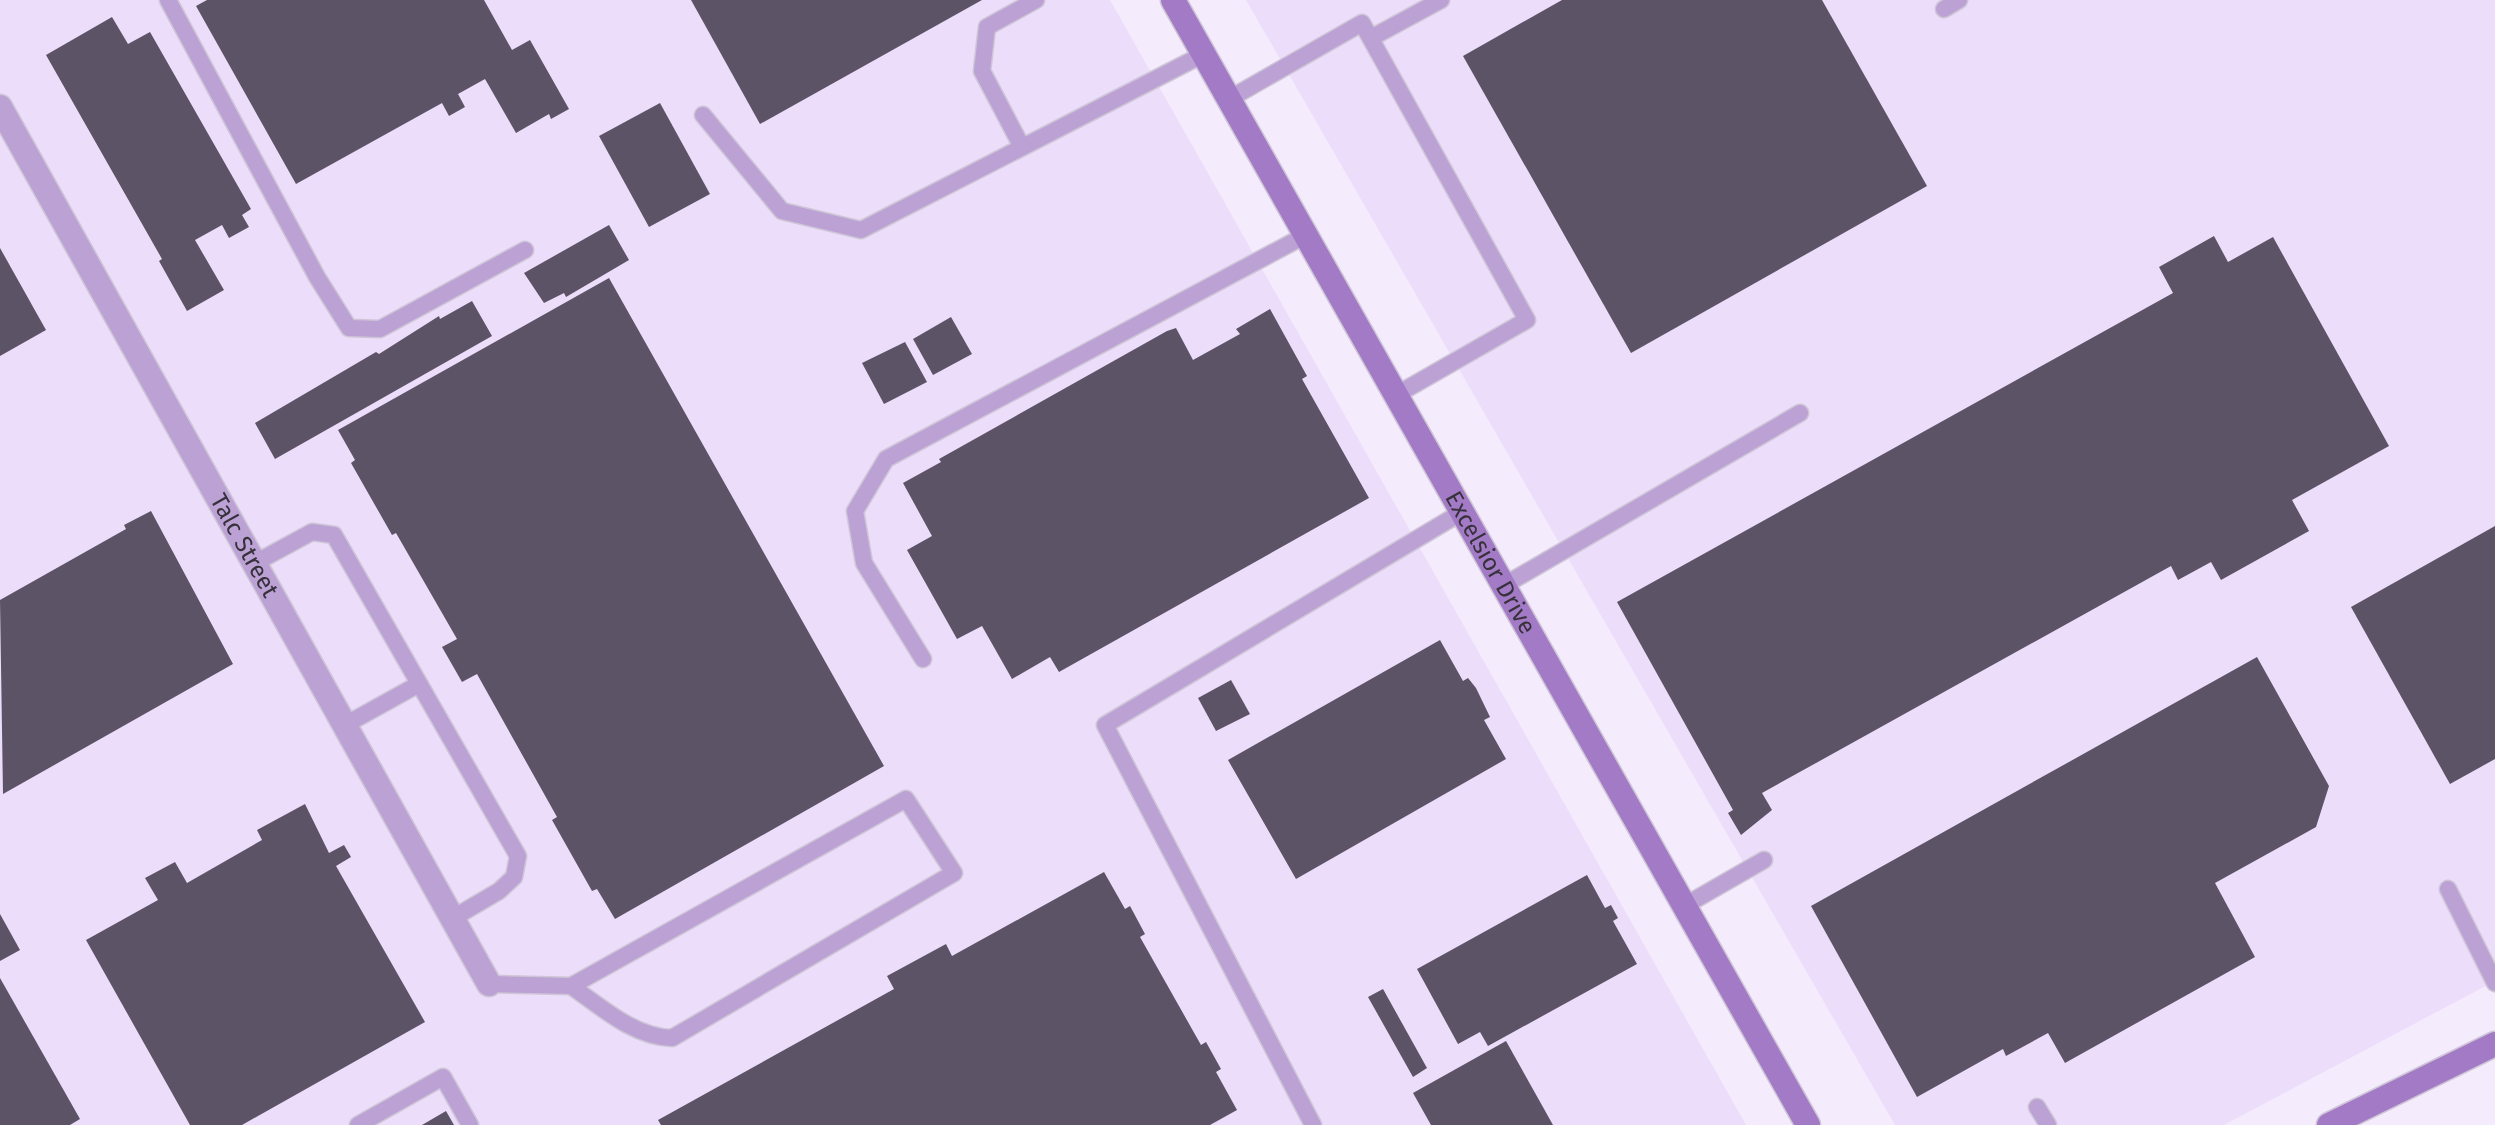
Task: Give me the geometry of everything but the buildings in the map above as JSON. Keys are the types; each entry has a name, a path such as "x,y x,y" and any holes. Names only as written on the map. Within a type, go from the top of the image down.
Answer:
{"street":[{"name":"Excelsior Drive","path":"1173,0 1808,1125"},
{"name":"Talc Street","path":"0,107 489,984"},
{"path":"2329,1125 2495,1044"}],"lane":[{"path":"168,0 317,277 349,328 380,329 525,250"},
{"path":"1022,147 982,71 987,27 1036,0"},
{"path":"1371,38 1441,0"},
{"path":"1944,9 1959,0"},
{"path":"1229,99 1362,23 1371,38 1527,320 1396,395"},
{"path":"703,115 782,211 861,230 1204,54"},
{"path":"923,659 864,563 855,511 886,459 1306,235"},
{"path":"1503,586 1800,413"},
{"path":"1313,1125 1105,725 1462,512"},
{"path":"255,563 312,532 334,535 518,856 514,877 499,891 453,918"},
{"path":"345,725 419,684"},
{"path":"489,984 571,986 906,799 954,873 672,1038 654,1038 571,986"},
{"path":"1684,906 1764,860"},
{"path":"2448,889 2495,983"},
{"path":"358,1125 443,1077 470,1125"},
{"path":"2037,1107 2048,1125"}],"shaded area":[{"path":"0,0 1110,0 1746,1125 0,1125"},
{"path":"1246,0 2495,0 2495,981 2224,1125 1895,1125"}]}
